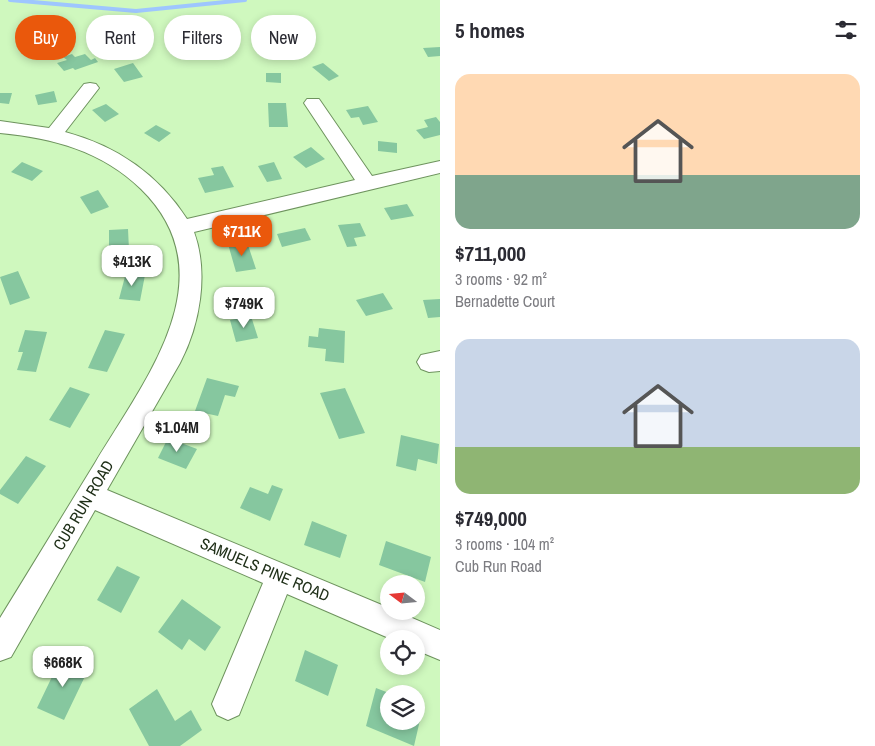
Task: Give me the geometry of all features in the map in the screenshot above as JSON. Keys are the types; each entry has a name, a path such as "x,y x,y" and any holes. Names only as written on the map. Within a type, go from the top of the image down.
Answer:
{"street":[{"path":"54,134 90,88"},
{"path":"314,103 368,184"},
{"name":"CUB RUN ROAD","path":"0,127 54,134 91,146 127,166 161,197 181,228 187,244 190,270 189,297 183,326 172,356 0,646"},
{"path":"181,228 440,167"},
{"name":"SAMUELS PINE ROAD","path":"90,495 440,645"},
{"path":"228,704 280,576"}],"building":[{"path":"440,47 440,56 428,57 423,48"},
{"path":"85,54 86,60 96,60 98,62 75,70 73,68 64,71 57,63 76,60 76,57"},
{"path":"133,63 143,77 124,82 114,69"},
{"path":"323,63 339,76 329,81 312,67"},
{"path":"266,73 281,73 281,83 266,82"},
{"path":"54,91 57,102 38,105 35,95"},
{"path":"0,93 12,93 9,104 0,103"},
{"path":"268,103 286,103 288,127 269,127"},
{"path":"106,104 119,114 105,122 92,110"},
{"path":"368,106 378,122 363,125 359,117 351,118 346,110"},
{"path":"436,117 440,122 440,135 424,139 416,130 428,127 424,120"},
{"path":"156,125 171,133 159,142 144,133"},
{"path":"378,141 397,143 397,153 378,151"},
{"path":"311,147 325,159 306,168 293,157"},
{"path":"22,162 43,171 32,181 11,172"},
{"path":"274,162 282,179 267,182 258,166"},
{"path":"223,166 234,187 205,193 198,178 214,175 211,168"},
{"path":"98,190 109,207 91,214 80,197"},
{"path":"407,204 414,216 391,220 384,208"},
{"path":"360,223 366,236 354,238 357,246 347,247 338,225"},
{"path":"305,228 311,240 282,247 277,234"},
{"path":"128,229 129,250 109,252 109,230"},
{"path":"247,242 256,269 236,272 228,244"},
{"path":"18,271 30,298 10,305 0,277"},
{"path":"126,273 145,275 140,301 119,299"},
{"path":"383,293 393,309 366,316 356,300"},
{"path":"440,299 440,317 428,318 423,300"},
{"path":"251,316 258,338 236,342 230,320"},
{"path":"319,328 345,331 344,363 325,361 326,349 308,347 309,336 318,337"},
{"path":"25,330 47,332 36,372 17,370 23,352 18,352"},
{"path":"105,330 125,334 107,372 88,368"},
{"path":"207,378 239,386 235,397 225,395 218,416 195,411"},
{"path":"70,387 90,394 70,428 49,420"},
{"path":"345,388 365,433 339,439 320,393"},
{"path":"401,435 439,444 437,464 418,459 416,471 396,466"},
{"path":"168,438 197,449 186,469 158,458"},
{"path":"26,456 46,466 18,504 0,494 0,490"},
{"path":"272,485 283,489 270,521 240,508 250,487 268,494"},
{"path":"312,521 347,535 340,558 304,545"},
{"path":"386,541 431,557 425,582 425,575 406,575 379,565"},
{"path":"117,566 140,577 121,613 97,600"},
{"path":"182,599 221,627 205,651 189,639 182,650 158,632"},
{"path":"305,650 338,665 328,696 295,681"},
{"path":"62,656 89,668 64,720 37,708"},
{"path":"376,688 380,690 380,730 418,730 414,746 366,726"},
{"path":"157,689 175,721 191,710 202,730 180,746 149,746 129,709"}],"waterway":[{"path":"10,0 136,11 245,0"}]}
